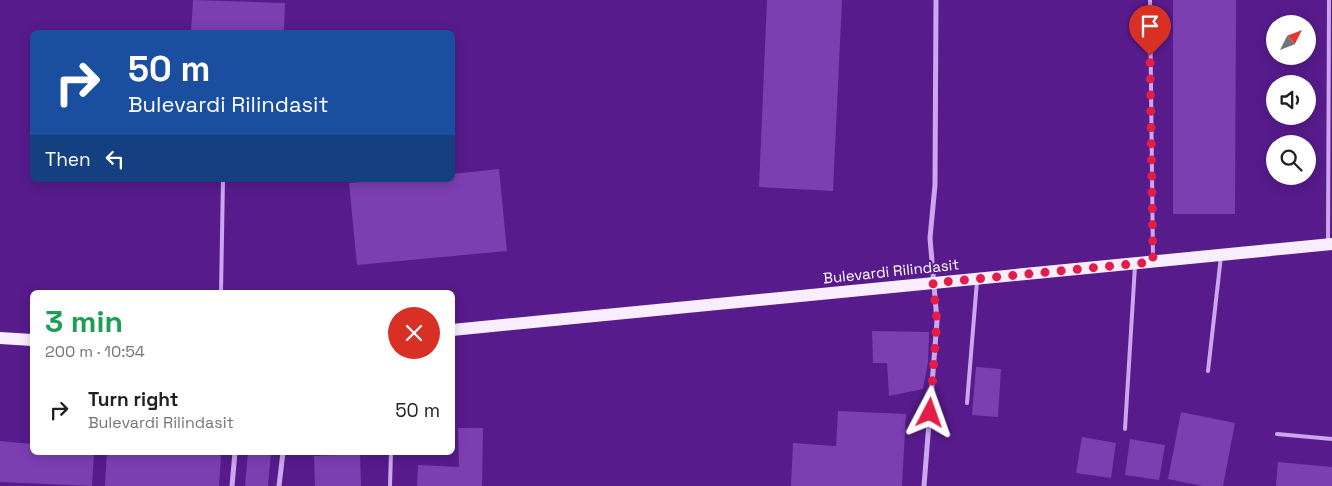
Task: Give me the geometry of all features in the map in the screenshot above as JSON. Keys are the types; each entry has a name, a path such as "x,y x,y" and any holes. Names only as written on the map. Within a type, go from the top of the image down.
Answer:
{"main road":[{"name":"Bulevardi Rilindasit","path":"455,330 1330,244"},
{"path":"0,338 30,340"}],"street":[{"path":"924,486 937,321 930,238 935,185 936,0"},
{"path":"232,486 235,455"},
{"path":"279,486 283,455"}],"lane":[{"path":"1150,0 1153,262"},
{"path":"1329,0 1330,244"},
{"path":"220,290 223,182"},
{"path":"1208,371 1222,255"},
{"path":"1125,429 1135,263"},
{"path":"967,403 977,279"},
{"path":"1277,434 1332,439"},
{"path":"390,486 391,455"}],"building":[{"path":"193,0 285,3 284,30 191,30"},
{"path":"767,0 842,0 833,191 759,187"},
{"path":"1173,0 1236,0 1235,214 1173,214"},
{"path":"499,169 507,251 357,265 349,183 455,182 455,174"},
{"path":"872,331 929,332 928,362 923,389 889,396 887,363 873,363"},
{"path":"976,367 1001,369 998,417 972,415"},
{"path":"838,411 906,414 902,486 791,486 793,443 836,446"},
{"path":"1181,412 1235,423 1223,486 1202,486 1168,479"},
{"path":"458,428 483,428 482,486 417,486 418,465 459,467"},
{"path":"1082,437 1116,443 1111,478 1076,473"},
{"path":"1130,439 1165,445 1159,480 1125,475"},
{"path":"0,441 30,444 30,455 94,455 92,486 0,482"},
{"path":"107,455 221,455 219,486 105,486"},
{"path":"248,455 271,455 268,486 245,486"},
{"path":"360,455 361,486 315,486 314,456"},
{"path":"1278,462 1332,467 1332,486 1276,486"}],"route":[{"path":"930,413 937,321 933,283 1153,262 1150,56"}]}
